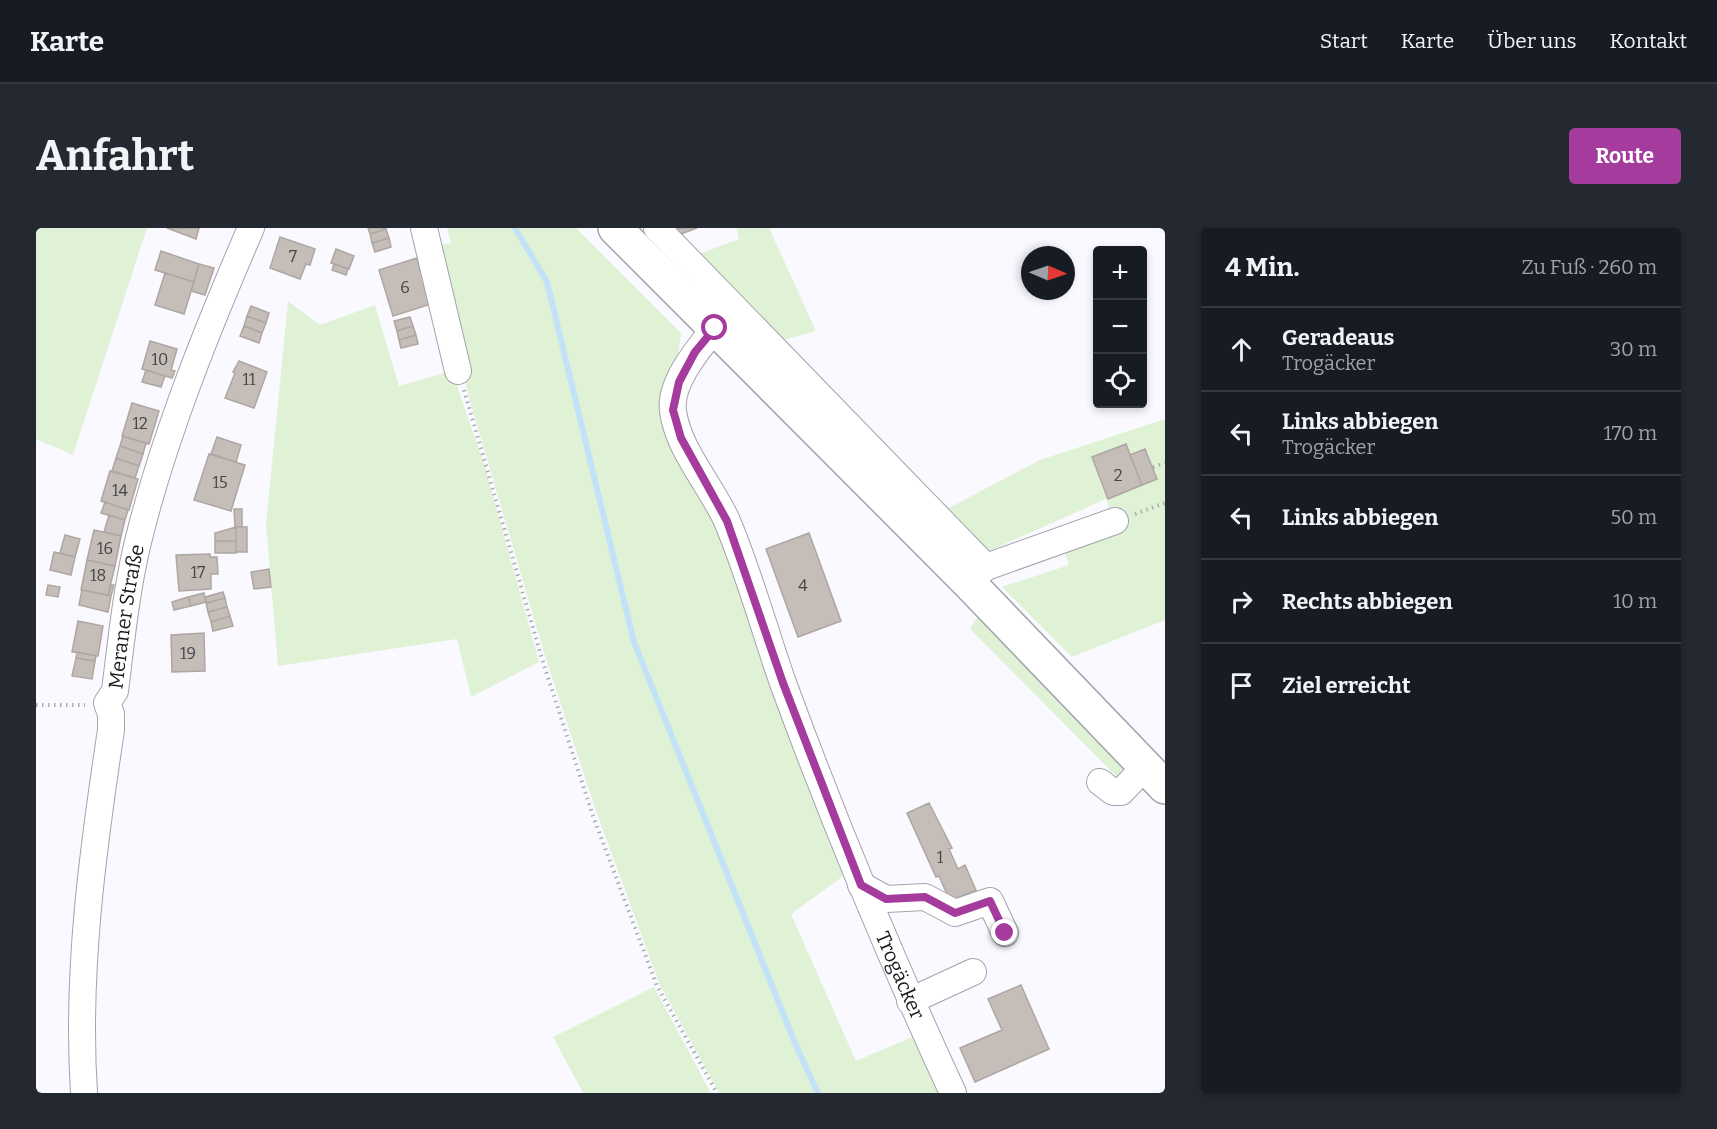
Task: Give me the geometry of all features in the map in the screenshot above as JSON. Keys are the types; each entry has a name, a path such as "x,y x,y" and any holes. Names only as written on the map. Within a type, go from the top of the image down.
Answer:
{"main road":[{"path":"615,228 715,328 977,574 1155,777"}],"street":[{"name":"Meraner Straße","path":"84,1093 87,932 94,850 111,730 107,703 115,691 137,548 157,477 214,318 251,228"},
{"path":"424,228 458,371"},
{"path":"657,228 977,574 1039,553 1115,521"},
{"name":"Trogäcker","path":"715,328 695,352 679,382 673,410 681,438 727,521 783,683 861,885 879,940 953,1093"},
{"path":"1100,782 1113,792 1121,792 1155,777"},
{"path":"861,885 886,899 925,897 955,913 990,901 1005,933"},
{"path":"910,1001 973,972"}],"path":[{"path":"458,371 488,466 542,659 597,826 657,986 717,1093"},
{"path":"1153,467 1165,463"},
{"path":"1115,521 1165,503"},
{"path":"36,705 107,703"}],"green space":[{"path":"36,228 147,228 73,455 36,439"},
{"path":"447,228 576,228 681,333 678,356 669,377 715,512 847,867 842,877 791,914 856,1061 917,1035 946,1093 719,1093 659,983 596,811 545,656 469,398 434,246 451,243"},
{"path":"736,228 769,228 816,331 777,342 691,257 739,239"},
{"path":"288,301 320,325 375,305 399,386 452,371 485,467 539,662 471,697 457,639 278,666 266,524"},
{"path":"1165,419 1165,620 1072,657 1002,587 1069,565 1064,549 1117,528 1106,499 989,551 941,512 1040,460"},
{"path":"980,612 1127,766 1122,782 970,629"},
{"path":"654,987 711,1093 583,1093 553,1037"}],"building":[{"path":"167,228 199,228 196,239"},
{"path":"368,228 386,228 386,229 370,234"},
{"path":"675,228 697,228 678,235"},
{"path":"386,229 389,238 372,243 370,234"},
{"path":"280,237 315,249 310,265 306,264 300,279 270,268"},
{"path":"389,238 391,247 375,252 372,243"},
{"path":"336,249 354,256 349,269 331,263"},
{"path":"161,251 199,264 194,282 155,270"},
{"path":"417,258 431,304 393,316 379,270"},
{"path":"199,264 214,268 205,295 191,291"},
{"path":"334,264 348,269 346,275 332,270"},
{"path":"165,273 194,282 184,314 155,305"},
{"path":"251,306 269,313 266,323 247,316"},
{"path":"247,316 266,323 262,333 244,326"},
{"path":"410,317 413,326 397,331 394,321"},
{"path":"244,326 262,333 259,343 240,336"},
{"path":"413,326 416,335 399,340 397,331"},
{"path":"416,335 418,344 401,348 399,340"},
{"path":"150,341 177,349 171,370 175,371 172,378 142,369"},
{"path":"239,361 267,372 254,408 225,398"},
{"path":"146,370 165,376 161,387 142,382"},
{"path":"132,403 159,411 149,444 122,436"},
{"path":"123,436 146,443 143,454 120,446"},
{"path":"217,437 241,445 236,462 211,454"},
{"path":"1126,444 1142,485 1108,499 1092,457"},
{"path":"120,446 143,454 139,466 116,458"},
{"path":"1145,449 1157,479 1142,485 1130,455"},
{"path":"209,454 245,465 231,511 194,500"},
{"path":"116,458 139,466 135,478 112,471"},
{"path":"110,471 138,479 129,510 101,501"},
{"path":"105,502 128,510 125,520 101,513"},
{"path":"234,509 242,509 242,527 235,527"},
{"path":"109,515 125,520 121,536 104,532"},
{"path":"236,527 236,541 215,541 215,533"},
{"path":"236,527 247,527 247,552 236,552"},
{"path":"94,530 121,536 115,566 87,560"},
{"path":"809,533 841,621 798,637 766,549"},
{"path":"65,535 80,539 75,557 60,553"},
{"path":"215,541 236,541 236,553 215,553"},
{"path":"54,552 75,557 71,575 50,570"},
{"path":"210,554 210,557 217,557 218,574 211,574 211,589 179,591 176,555"},
{"path":"87,560 115,566 108,595 81,590"},
{"path":"269,569 271,587 254,589 251,572"},
{"path":"48,585 60,587 58,597 46,595"},
{"path":"111,585 114,585 111,596 108,595"},
{"path":"82,590 111,596 108,612 79,605"},
{"path":"223,592 225,598 207,603 205,597"},
{"path":"204,593 206,602 191,606 188,597"},
{"path":"188,597 191,606 174,610 172,602"},
{"path":"225,598 227,607 208,612 206,603"},
{"path":"227,607 230,616 211,622 208,612"},
{"path":"230,616 233,626 213,631 211,622"},
{"path":"78,621 103,626 98,656 72,652"},
{"path":"204,633 205,671 172,672 171,635"},
{"path":"77,652 96,656 95,661 76,658"},
{"path":"76,658 95,661 92,679 72,676"},
{"path":"929,803 952,848 949,849 958,869 965,865 976,890 950,901 939,876 936,877 907,813"},
{"path":"1021,985 1049,1049 975,1082 960,1048 1002,1030 988,999"}],"waterway":[{"path":"515,228 547,282 634,642 797,1048 818,1093"}],"route":[{"path":"715,328 695,352 679,382 673,410 681,438 727,521 783,683 861,885 886,899 925,897 955,913 990,901 1005,933"}]}
